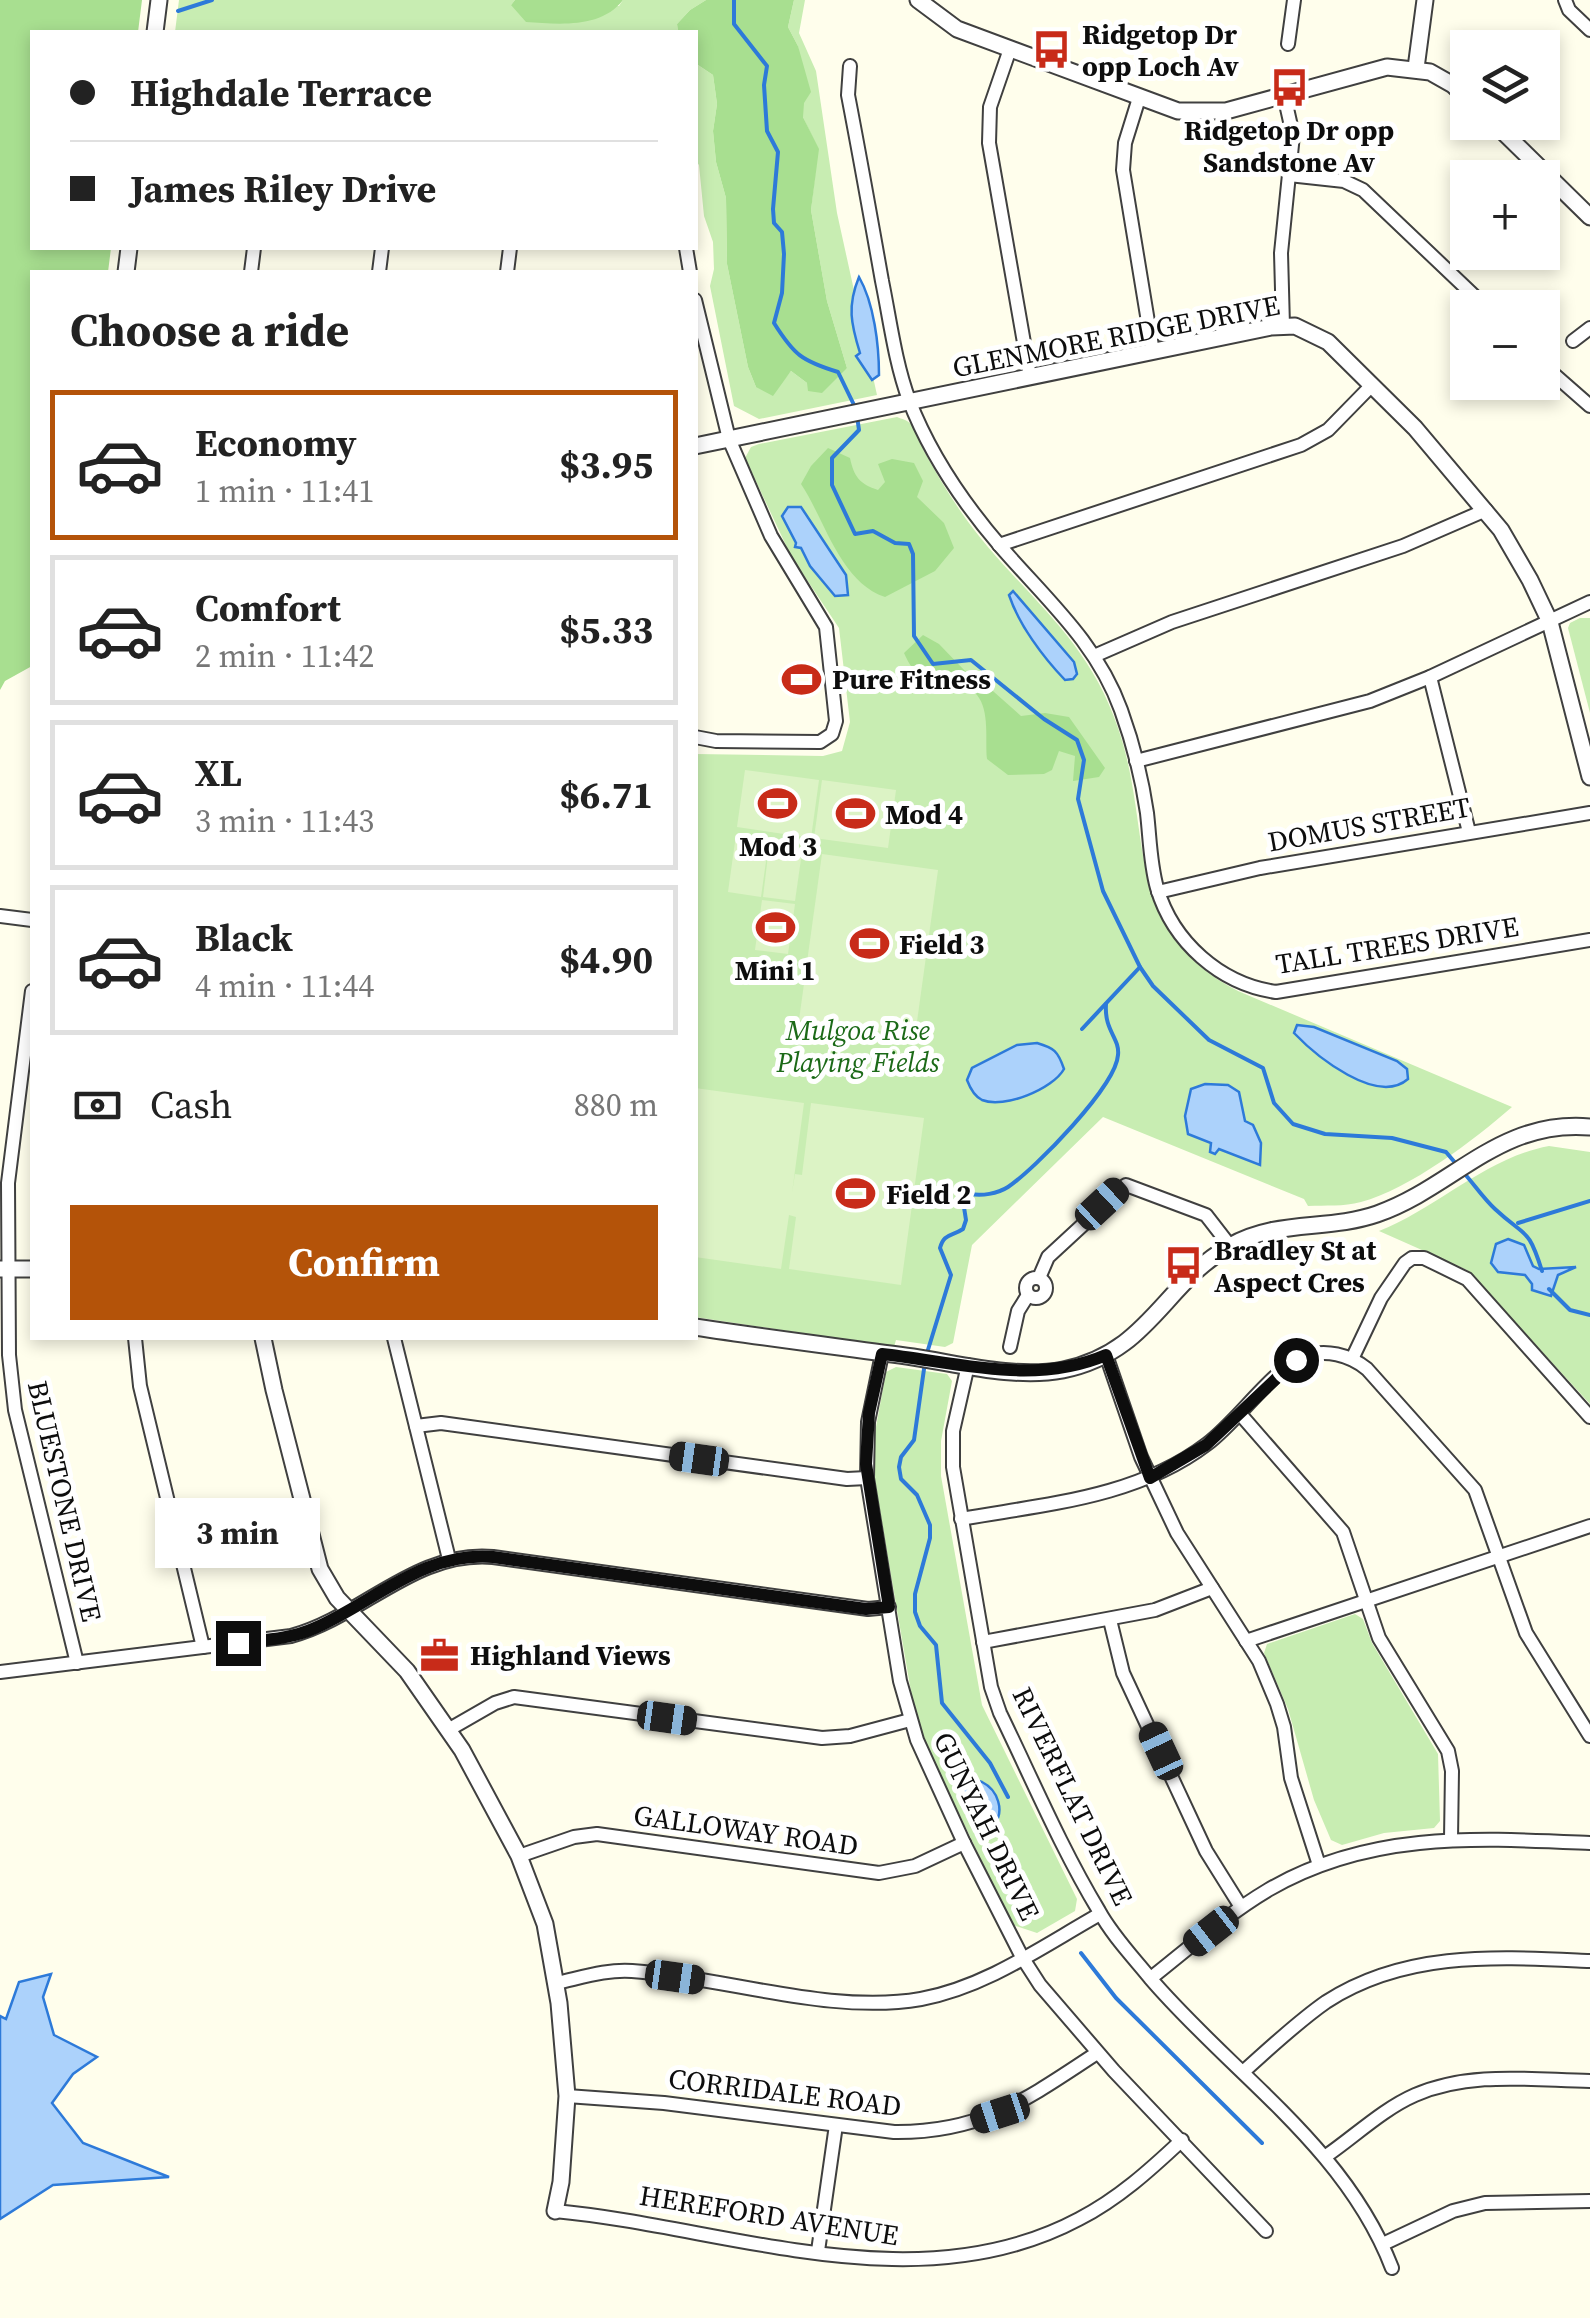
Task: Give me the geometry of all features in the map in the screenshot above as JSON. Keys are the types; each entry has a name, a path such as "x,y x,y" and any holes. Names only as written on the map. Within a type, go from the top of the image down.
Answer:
{"street":[{"path":"155,30 159,0"},
{"path":"918,0 950,26 1178,111 1208,113 1373,69 1416,68 1450,84"},
{"path":"1288,44 1294,0"},
{"path":"1416,68 1425,0"},
{"path":"1565,0 1590,30"},
{"path":"1010,49 992,101 988,143 1030,378"},
{"name":"TALL TREES DRIVE","path":"850,66 852,114 892,335 910,402 950,477 999,545 1058,608 1094,656 1120,709 1136,760 1158,892 1182,936 1209,964 1242,984 1276,992 1590,940"},
{"path":"1283,326 1281,253 1293,134 1284,95"},
{"path":"1139,98 1125,143 1123,177 1152,352"},
{"path":"1511,140 1590,217"},
{"path":"1289,175 1344,181 1363,190 1468,290"},
{"path":"698,313 729,439 772,536 826,627 836,725 827,739 816,742 698,738"},
{"name":"GLENMORE RIDGE DRIVE","path":"698,445 1283,326 1307,329 1319,335 1372,385 1486,510 1518,557 1550,622 1590,777"},
{"path":"1573,341 1590,328"},
{"path":"1560,380 1590,406"},
{"path":"999,545 1301,446 1328,430 1372,385"},
{"path":"1094,656 1158,627 1403,546 1486,510"},
{"path":"1136,760 1370,701 1590,602"},
{"path":"1430,677 1469,832"},
{"name":"DOMUS STREET","path":"1158,892 1260,868 1590,813"},
{"path":"0,916 30,920"},
{"name":"BLUESTONE DRIVE","path":"30,1007 9,1172 4,1269 8,1354 15,1410 77,1662"},
{"path":"698,1328 968,1365 1044,1372 1064,1370 1106,1355 1140,1334 1190,1277 1230,1246 1274,1229 1375,1215 1519,1136 1588,1126"},
{"path":"1010,1347 1018,1311 1028,1295 1027,1283 1038,1278 1048,1258 1118,1188 1126,1185 1206,1215 1230,1246"},
{"path":"1352,1359 1380,1298 1405,1263 1412,1258 1424,1258 1467,1279 1590,1417"},
{"path":"4,1269 30,1269"},
{"path":"135,1340 140,1386 203,1647"},
{"path":"263,1340 315,1554 325,1579 348,1611 407,1672 471,1765 519,1856 545,1924 556,1983 567,2096 555,2212"},
{"path":"394,1340 450,1559"},
{"path":"961,1519 1100,1494 1150,1478 1206,1445 1304,1356 1327,1353 1352,1359 1367,1369 1471,1484 1481,1502 1526,1633 1590,1736"},
{"name":"GUNYAH DRIVE","path":"882,1354 868,1422 867,1478 900,1681 910,1720 964,1843 1040,1985 1097,2053 1266,2230"},
{"path":"1106,1355 1150,1478 1177,1532 1246,1641 1282,1716 1291,1778 1320,1865"},
{"name":"RIVERFLAT DRIVE","path":"968,1365 952,1446 991,1687 1000,1714 1100,1914 1150,1978 1326,2156 1356,2196 1392,2268"},
{"path":"1241,1415 1338,1525 1347,1541 1379,1638 1448,1751 1452,1771 1451,1839"},
{"path":"416,1426 441,1423 847,1479 867,1478"},
{"path":"1246,1641 1590,1526"},
{"path":"0,1672 291,1636 348,1611 422,1569 450,1559 493,1557 866,1609 889,1607"},
{"path":"983,1642 1155,1610 1212,1588"},
{"path":"1110,1620 1123,1672 1206,1851 1241,1907"},
{"path":"448,1730 495,1703 514,1697 822,1738 850,1736 910,1720"},
{"name":"GALLOWAY ROAD","path":"519,1856 574,1836 596,1834 878,1873 916,1866 964,1843"},
{"path":"1150,1978 1269,1889 1369,1848 1451,1839 1590,1844"},
{"path":"556,1983 631,1971 848,2001 890,2002 967,1986 1100,1914"},
{"path":"1243,2072 1329,2000 1374,1977 1434,1961 1498,1957 1590,1961"},
{"name":"CORRIDALE ROAD","path":"567,2096 664,2102 836,2126 910,2132 974,2122 1017,2105 1097,2053"},
{"path":"1326,2156 1412,2096 1452,2082 1590,2081"},
{"path":"818,2251 836,2126"},
{"name":"HEREFORD AVENUE","path":"555,2212 620,2218 871,2260 922,2261 982,2254 1028,2242 1068,2225 1143,2176 1182,2140"},
{"path":"1383,2244 1453,2212 1485,2203 1590,2202"}],"green space":[{"path":"0,0 142,0 138,30 30,30 30,250 111,250 108,270 30,270 30,667 5,681 0,690"},
{"path":"179,0 515,0 511,5 619,6 623,0 706,0 690,10 677,24 678,30 175,30"},
{"path":"515,0 623,0 603,16 565,24 526,22 511,5"},
{"path":"706,0 794,0 788,27 798,46 811,92 804,103 803,117 819,149 811,210 827,301 847,368 822,393 808,391 807,383 791,371 773,396 756,387 748,367 727,264 726,198 713,131 717,104 713,75 698,65 698,30 678,30 677,24"},
{"path":"794,0 805,0 799,33 816,71 837,213 877,395 759,419 734,406 710,286 713,242 704,216 698,164 698,65 713,75 717,104 713,131 726,198 727,264 748,367 756,387 782,382 791,371 807,383 847,368 827,301 811,210 818,149 803,117 798,46 788,27"},
{"name":"Mulgoa Rise Playing Fields","path":"897,417 908,422 959,509 1067,636 1104,693 1129,767 1147,876 1175,939 1200,966 1238,991 1512,1107 1420,1175 1380,1196 1334,1206 1308,1206 1304,1199 1103,1117 972,1245 953,1343 945,1347 896,1340 894,1347 698,1317 698,754 823,756 842,751 850,722 839,628 791,556 745,458 751,447"},
{"path":"828,448 850,458 859,479 878,490 885,482 878,464 892,459 914,463 923,481 917,497 944,523 954,548 935,571 885,597 856,578 801,484"},
{"path":"1580,618 1590,618 1590,713 1568,628"},
{"path":"923,635 939,644 966,672 1021,716 1045,713 1069,717 1105,768 1099,777 1073,781 1075,756 1059,751 1052,770 1044,774 1008,775 987,759 985,717 977,695 968,687 921,676 904,653"},
{"name":"Mod 3","path":"745,770 819,780 811,838 737,827"},
{"name":"Mod 4","path":"822,780 896,790 888,848 814,838"},
{"path":"735,842 768,847 761,897 728,892"},
{"path":"769,847 802,852 795,901 763,897"},
{"name":"Field 3","path":"822,854 938,870 915,1036 799,1020"},
{"name":"Mini 1","path":"762,900 795,904 788,954 755,950"},
{"path":"698,1088 804,1103 792,1193 795,1174 802,1175 811,1103 924,1118 901,1285 789,1269 796,1217 789,1215 781,1269 698,1257"},
{"path":"1549,1146 1590,1152 1590,1404 1467,1270 1379,1231 1504,1161"},
{"path":"896,1367 947,1374 952,1381 941,1441 941,1476 982,1705 1077,1899 1075,1911 1037,1933 1013,1925 929,1752 914,1709 874,1476 874,1438 886,1372"},
{"path":"1355,1614 1363,1619 1372,1643 1438,1754 1440,1821 1434,1828 1384,1833 1342,1845 1331,1840 1314,1800 1288,1709 1264,1653 1267,1644"}],"water":[{"path":"859,277 877,338 879,375 872,380 856,356 860,353 852,306"},
{"path":"788,507 801,507 846,575 848,595 835,596 810,566 801,548 795,547 782,516"},
{"path":"1013,591 1074,662 1077,674 1073,679 1065,680 1032,640 1013,606 1009,595"},
{"path":"1297,1025 1314,1027 1397,1061 1407,1069 1408,1079 1395,1086 1380,1086 1348,1075 1294,1033"},
{"path":"1037,1043 1055,1051 1064,1069 1050,1084 1003,1102 982,1100 975,1094 967,1080 972,1068 1017,1045"},
{"path":"1205,1084 1228,1085 1239,1092 1245,1121 1253,1125 1261,1143 1260,1165 1219,1149 1215,1154 1210,1152 1211,1143 1188,1134 1185,1116 1191,1089"},
{"path":"1508,1239 1524,1245 1533,1266 1539,1269 1576,1267 1558,1275 1551,1296 1532,1290 1525,1275 1498,1272 1491,1263 1496,1244"},
{"path":"945,1750 962,1774 982,1782 996,1795 999,1814 994,1825 979,1822 974,1816"},
{"path":"51,1974 43,1997 54,2035 97,2057 73,2074 52,2103 83,2143 169,2177 53,2185 0,2219 0,2016 6,2019 19,1982"}],"waterway":[{"path":"178,11 212,0"},
{"path":"734,0 734,24 767,66 767,131 778,152 773,209 774,223 782,232 784,254 782,293 774,323 800,355 838,372 855,407"},
{"path":"857,416 859,430 832,458 832,485 855,534 873,531 895,543 909,544 913,554 914,636 933,664 971,660 1044,719 1077,740 1084,760 1078,799 1103,891 1153,986 1209,1040 1263,1068 1274,1103 1293,1124 1325,1134 1392,1138 1446,1152 1457,1165"},
{"path":"1082,1029 1140,967"},
{"path":"927,1353 951,1275 940,1248 946,1238 963,1229 963,1201 970,1194 984,1195 1008,1187 1054,1145 1104,1086 1118,1055 1106,1004"},
{"path":"1463,1172 1491,1205 1529,1239 1542,1271"},
{"path":"1518,1223 1590,1201"},
{"path":"1549,1289 1570,1310 1590,1315"},
{"path":"925,1362 914,1440 901,1457 899,1467 901,1479 917,1495 930,1525 915,1594 915,1612 920,1626 936,1645 942,1703 990,1763 1008,1797"},
{"path":"1081,1953 1116,1998 1262,2143"}],"place":[{"name":"Ridgetop Dr opp Loch Av","path":"1052,50"},
{"name":"Ridgetop Dr opp Sandstone Av","path":"1289,87"},
{"name":"Pure Fitness","path":"802,679"},
{"name":"Mod 3","path":"778,804"},
{"name":"Mod 4","path":"855,814"},
{"name":"Mini 1","path":"775,927"},
{"name":"Field 3","path":"869,944"},
{"name":"Field 2","path":"856,1194"},
{"name":"Bradley St at Aspect Cres","path":"1184,1266"},
{"name":"Highland Views","path":"440,1655"}],"route":[{"path":"238,1643 308,1631 422,1569 468,1556 866,1609 889,1607 866,1464 869,1413 882,1354 1044,1372 1064,1370 1106,1355 1150,1478 1206,1445 1296,1360"}]}
